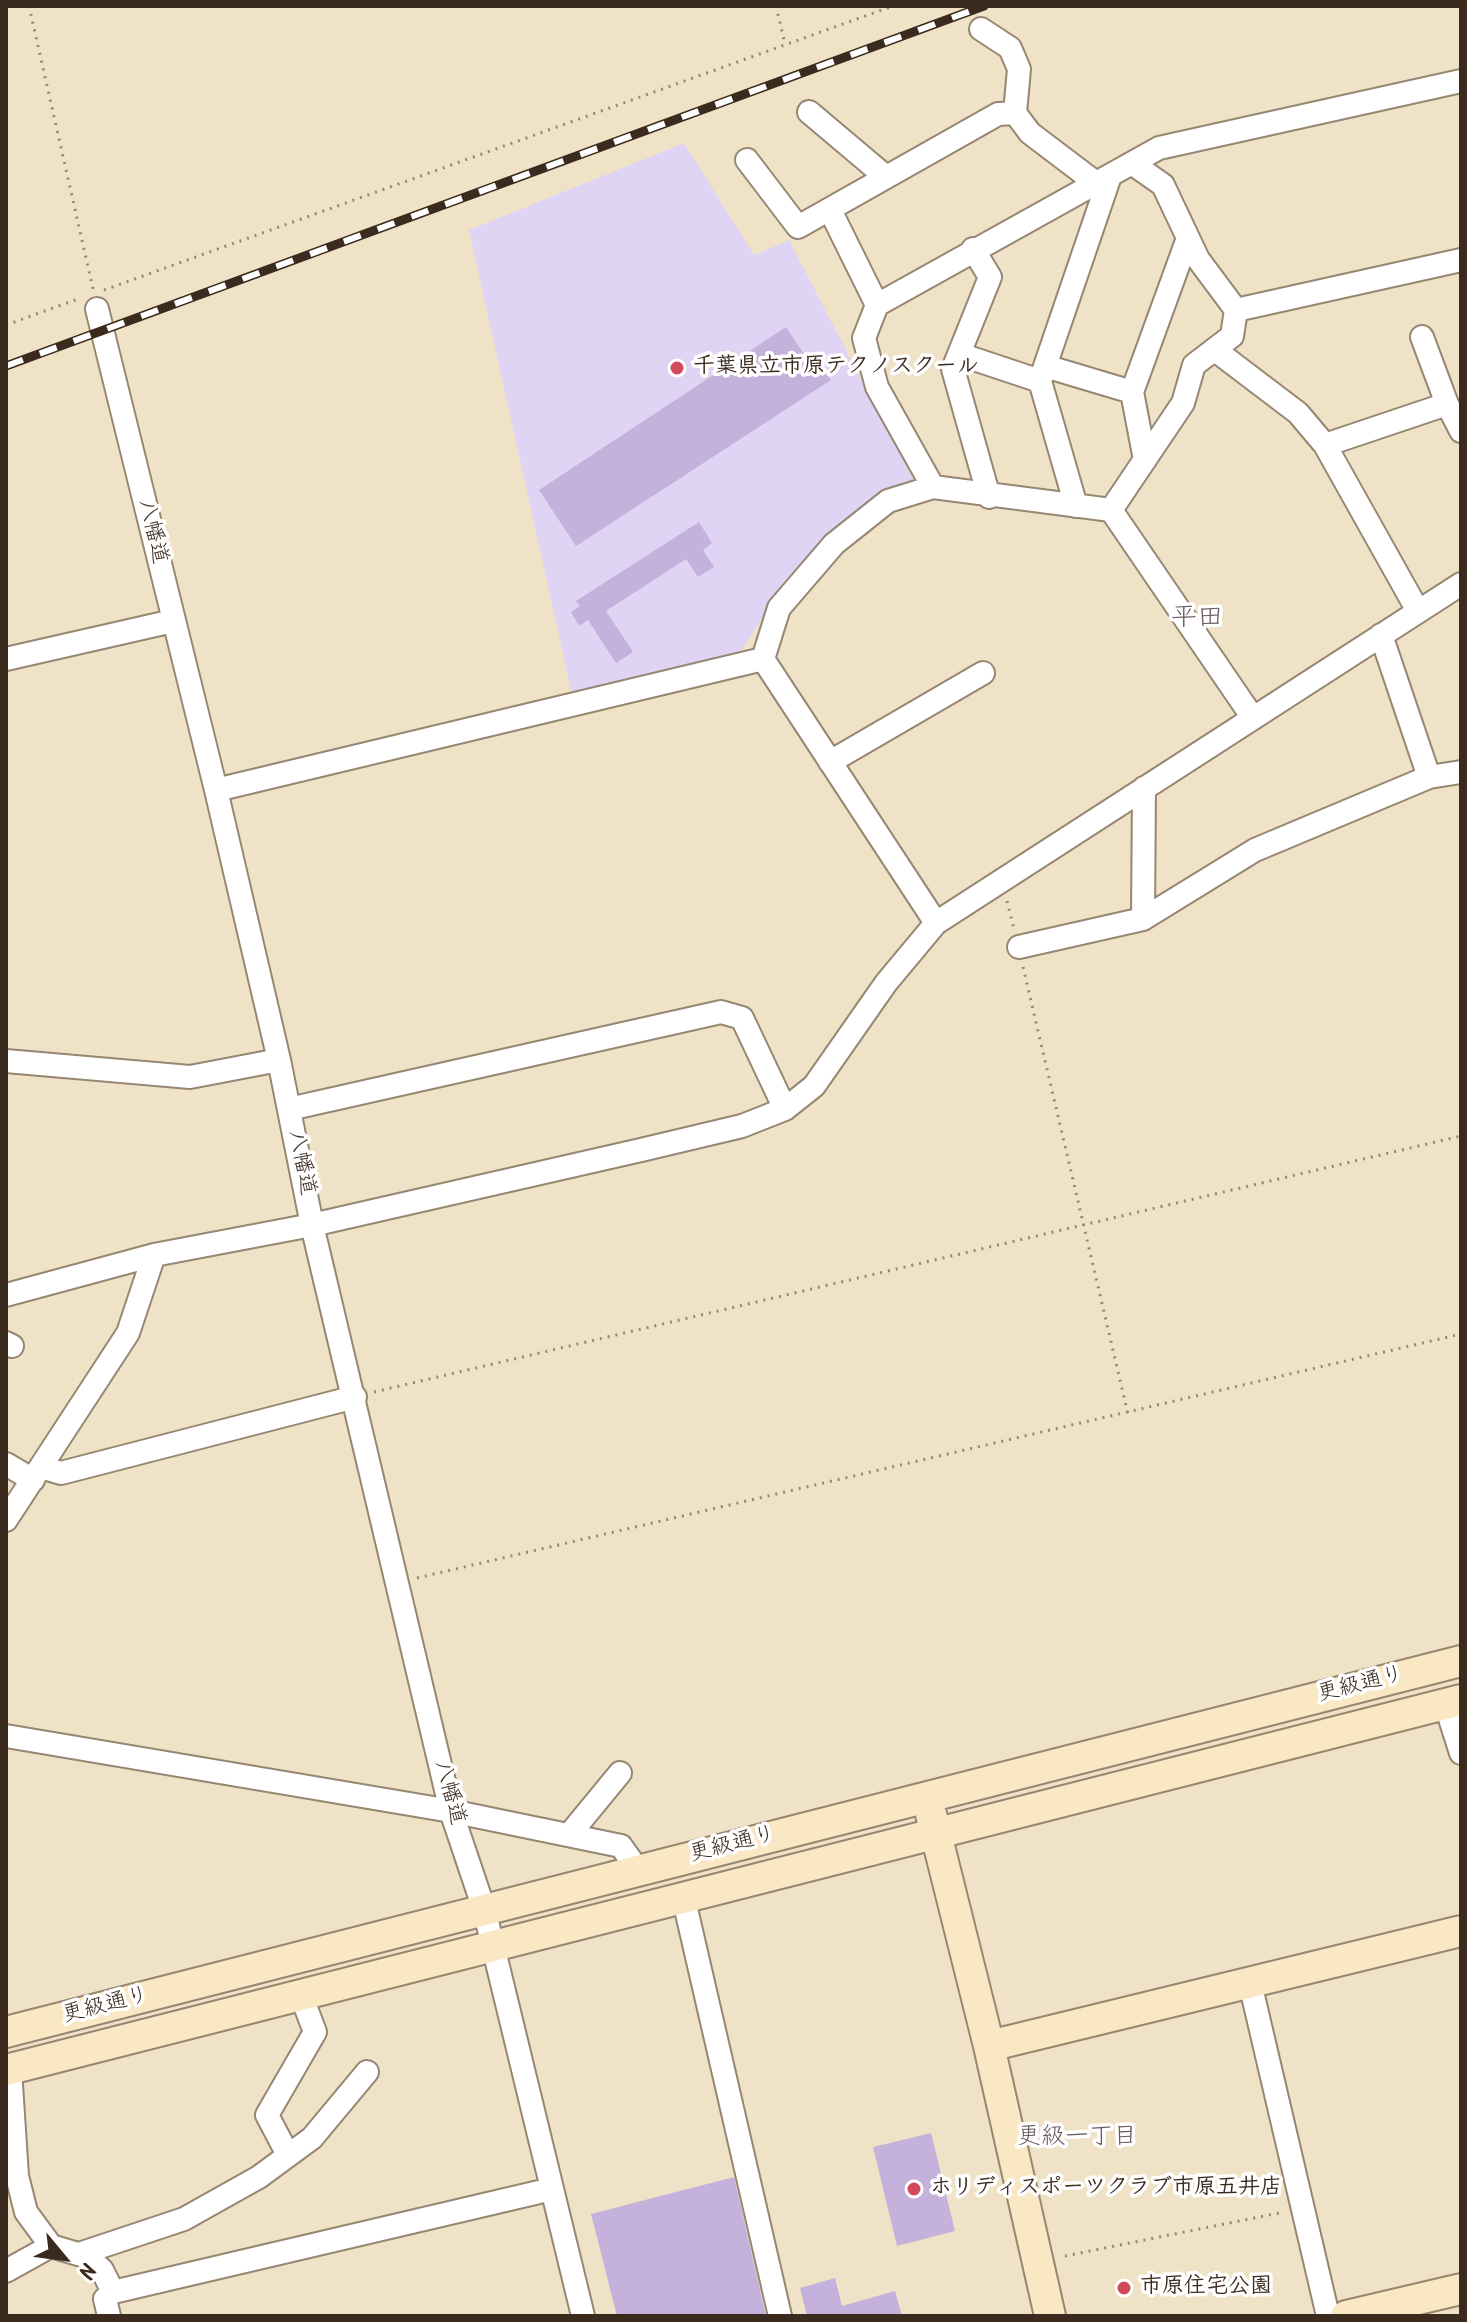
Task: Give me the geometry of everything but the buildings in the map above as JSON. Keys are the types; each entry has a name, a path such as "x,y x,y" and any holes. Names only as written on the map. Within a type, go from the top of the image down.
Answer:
{"street":[{"path":"981,29 1010,48 1019,69 1015,113 1030,133 1103,180"},
{"path":"933,487 877,387 864,338 877,305 1159,148 1461,81"},
{"path":"809,112 886,177"},
{"path":"747,160 798,227 998,114 1015,113"},
{"path":"1111,510 1183,403 1194,365 1232,336 1236,310 1198,259 1163,185 1133,164"},
{"path":"1076,506 1043,374 1103,180"},
{"path":"830,210 877,305"},
{"path":"1145,460 1132,392 1188,238"},
{"path":"973,249 990,277 953,369 989,497"},
{"path":"1236,310 1461,260"},
{"name":"八幡道","path":"96,301 216,790 279,1060 312,1225 451,1811 484,1909 583,2316"},
{"path":"1422,337 1447,404 1461,431"},
{"path":"1215,350 1298,413 1325,445 1418,611"},
{"path":"959,354 1132,392"},
{"path":"1325,445 1447,404"},
{"path":"763,659 779,608 834,544 888,501 933,487 989,497 1111,510 1253,718"},
{"path":"6,1295 154,1255 312,1225 742,1126 785,1109 814,1086 886,983 936,923 1461,584"},
{"path":"6,659 173,621"},
{"path":"1381,635 1429,777"},
{"path":"763,659 936,923"},
{"path":"216,790 763,659"},
{"path":"830,762 983,673"},
{"path":"1019,947 1143,919 1255,850 1429,777 1461,772"},
{"path":"1143,919 1144,788"},
{"path":"289,1109 721,1012 742,1018 785,1109"},
{"path":"6,1061 190,1077 279,1060"},
{"path":"6,1520 128,1333 154,1255"},
{"path":"6,1464 37,1473 61,1473 355,1397"},
{"name":"更級通り","path":"6,2032 1461,1661"},
{"path":"1453,1702 1461,1753"},
{"name":"更級通り","path":"8,2069 1453,1702"},
{"path":"6,1736 451,1811 621,1846 638,1870"},
{"path":"569,1835 620,1773"},
{"path":"926,1796 989,2046 1050,2316"},
{"path":"683,1896 780,2316"},
{"path":"989,2046 1461,1931"},
{"path":"1250,1983 1328,2316"},
{"path":"288,2155 267,2115 315,2032 301,1995"},
{"path":"8,2069 17,2176 26,2212 51,2246 88,2257 102,2270 113,2292"},
{"path":"79,2254 184,2219 259,2177 312,2138 367,2072"},
{"path":"109,2316 105,2299 113,2292 552,2189"},
{"path":"6,2271 51,2246"},
{"path":"1346,2316 1461,2289"}],"path":[{"path":"29,6 96,301"},
{"path":"776,6 785,44"},
{"path":"6,325 96,301 893,6"},
{"path":"1002,882 1128,1414"},
{"path":"355,1397 1461,1136"},
{"path":"398,1583 1461,1334"},
{"path":"1065,2256 1295,2209"}],"shaded area":[{"name":"千葉県立市原テクノスクール","path":"684,143 754,255 789,240 914,481 876,498 851,517 790,575 741,651 572,694 469,230"}],"railway":[{"path":"6,366 984,6"}],"place":[{"name":"千葉県立市原テクノスクール","path":"677,368"},
{"name":"ホリディスポーツクラブ市原五井店","path":"914,2189"},
{"name":"市原住宅公園","path":"1124,2288"}],"district":[{"name":"平田","path":"1197,621"},
{"name":"更級一丁目","path":"1077,2139"}]}
